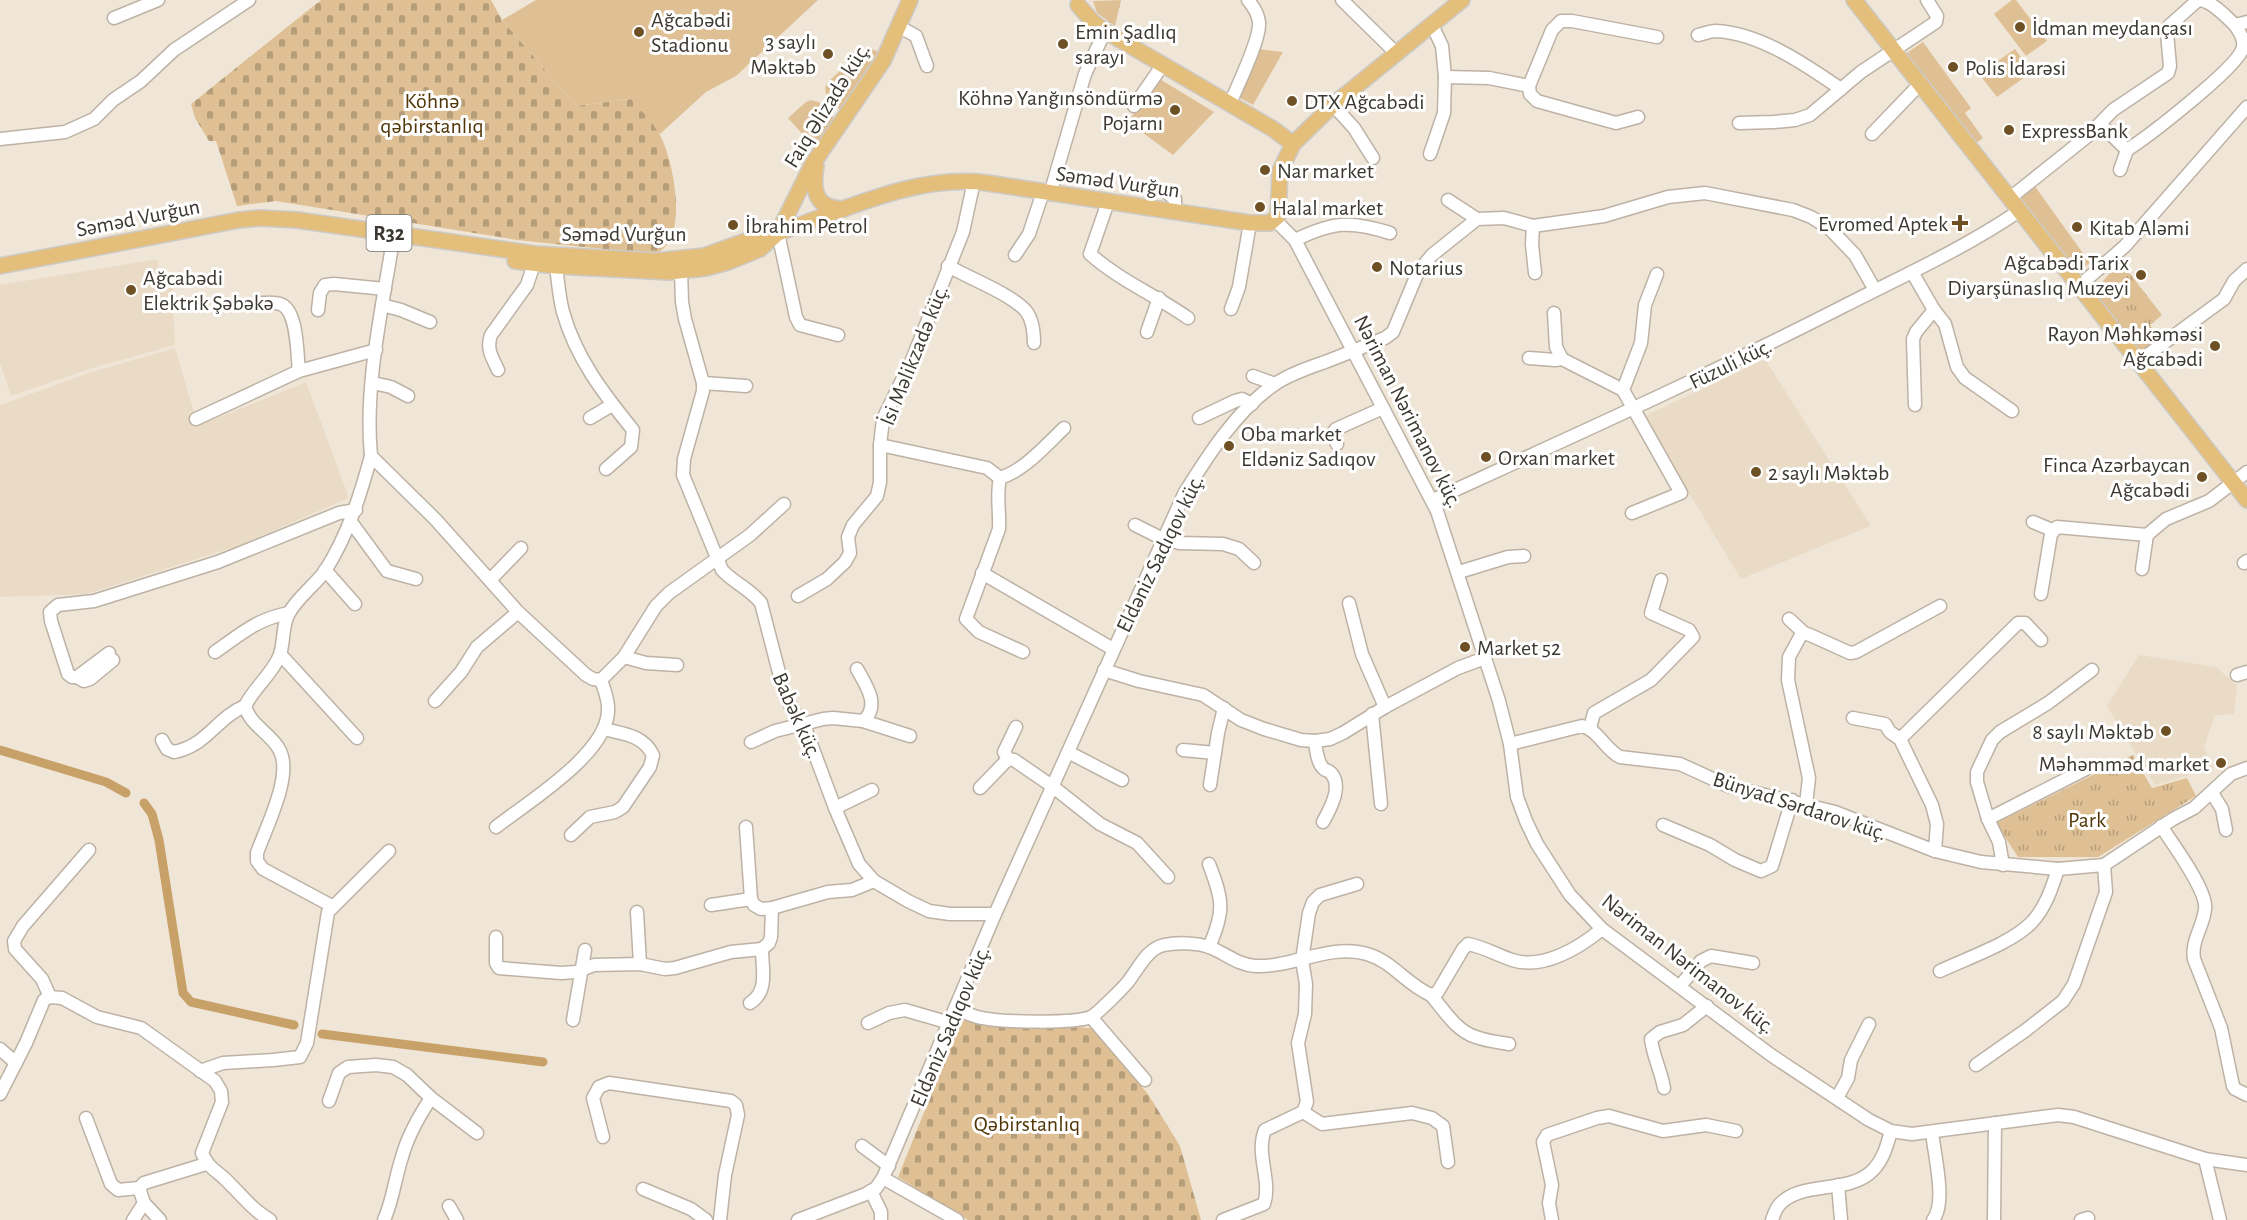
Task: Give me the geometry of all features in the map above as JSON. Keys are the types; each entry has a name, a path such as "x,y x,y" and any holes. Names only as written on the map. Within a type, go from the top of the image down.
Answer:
{"main road":[{"name":"Faiq Əlizadə küç.","path":"778,233 819,154 883,61 910,0"},
{"path":"1854,0 2247,500"},
{"path":"1275,220 1278,216 1280,171 1293,144 1334,105 1459,1"},
{"path":"1077,2 1083,12 1105,31 1273,129 1293,144"},
{"path":"819,154 814,179 816,195 827,207 847,209"},
{"name":"Səməd Vurğun","path":"0,266 79,256 251,228 295,230 535,254 656,261 704,256 901,191 942,183 974,182 1250,223 1270,223 1275,220"},
{"name":"Səməd Vurğun","path":"393,239 534,264 656,272 706,267 746,256 760,249 778,233"},
{"name":"Səməd Vurğun","path":"0,276 79,256"}],"street":[{"path":"114,18 158,0"},
{"path":"0,139 65,132 94,119 113,100 141,81 174,50 249,0"},
{"path":"1230,104 1257,35 1259,22 1255,9 1248,0"},
{"path":"1739,123 1785,121 1810,115 1861,72 1935,22 1937,16 1927,0"},
{"path":"2010,198 2124,102 2168,73 2170,66 2167,33 2169,26 2199,0 2241,23 2242,50 2228,69 2144,139 2127,150 2120,170"},
{"path":"1349,2 1397,54"},
{"path":"1638,117 1616,123 1602,121 1537,101 1530,94 1529,86 1552,30 1561,21 1572,21 1657,38"},
{"path":"1430,154 1444,113 1445,76 1442,46 1431,25"},
{"path":"898,26 916,36 927,66"},
{"path":"1015,255 1029,234 1047,193 1085,74 1105,31"},
{"path":"1698,35 1714,31 1745,37 1800,61 1840,89"},
{"path":"1134,106 1162,66"},
{"path":"1445,76 1489,78 1529,86"},
{"path":"1872,134 1920,84"},
{"path":"1334,105 1354,128 1373,158"},
{"path":"2079,286 2125,246 2247,106"},
{"path":"2100,124 2127,150"},
{"name":"İsi Məlikzadə küç.","path":"798,596 827,579 844,562 850,553 848,537 853,525 877,496 880,482 883,419 912,360 963,232 974,182"},
{"path":"1166,192 1175,199 1175,211"},
{"path":"1448,200 1476,219 1504,218 1533,226 1604,216 1668,197 1705,193 1728,196 1793,210 1811,217 1830,229 1855,255 1875,290"},
{"path":"1108,202 1090,254 1104,266 1188,318"},
{"name":"Füzuli küç.","path":"1433,500 1750,354 1912,272 1992,229 2019,211"},
{"name":"Eldəniz Sadıqov küç.","path":"804,1219 872,1191 889,1167 995,914 1113,649 1184,494 1205,459 1221,437 1252,404 1275,384 1385,338 1393,332 1418,272 1432,255 1476,219"},
{"name":"Nəriman Nərimanov küç.","path":"1275,220 1295,240 1433,500 1459,572 1499,701 1510,744 1517,797 1529,829 1570,895 1602,929 1771,1055 1869,1120 1891,1131 1912,1134 2058,1115 2074,1117 2205,1159 2247,1166"},
{"path":"1231,309 1239,287 1250,223"},
{"path":"1295,240 1317,229 1334,224 1366,225 1390,233"},
{"path":"1533,226 1534,273"},
{"path":"778,233 796,317 800,325 838,334"},
{"path":"162,740 167,748 174,752 184,750 202,741 228,715 245,706 250,695 281,655 282,635 289,613 325,570 353,516 371,456 369,424 376,350 393,239"},
{"path":"498,370 489,352 488,344 491,335 527,285 534,264"},
{"path":"556,266 562,309 574,345 586,368 633,430 631,447 606,469"},
{"name":"İsi Məlikzadə küç.","path":"948,266 1007,297 1025,311 1034,330 1034,343"},
{"path":"2138,362 2224,299 2234,281 2247,270"},
{"path":"681,271 683,310 703,383 746,386"},
{"path":"1912,272 1945,324 1957,368 1965,378 2012,411"},
{"path":"1623,390 1641,343 1645,304 1657,274"},
{"path":"318,310 320,293 325,285 385,289"},
{"path":"1147,332 1159,298"},
{"path":"261,303 279,303 287,307 292,316 299,371"},
{"path":"382,305 430,322"},
{"path":"1915,405 1913,339 1934,310"},
{"path":"1554,313 1556,347 1562,358 1623,390 1681,493 1632,513"},
{"path":"196,419 299,371 376,350"},
{"path":"1529,358 1555,360 1562,358"},
{"path":"1253,376 1275,384"},
{"path":"373,382 391,387 408,396"},
{"name":"Babək küç.","path":"703,383 684,459 683,475 722,570 731,580 755,596 761,603 783,688 792,709 804,724 835,808 859,864 874,881 929,911 950,914 995,914"},
{"path":"1199,418 1234,401 1242,399 1252,404"},
{"path":"590,418 612,405"},
{"path":"1337,444 1332,434 1336,429 1383,408"},
{"path":"1023,652 979,632 966,619 999,529 1000,514 997,493 1000,478 1016,470 1064,428"},
{"name":"İsi Məlikzadə küç.","path":"880,445 987,468 1000,478"},
{"path":"371,456 436,520 518,612 586,675 601,680"},
{"path":"2142,569 2147,535 2166,519 2209,501 2247,472"},
{"path":"601,680 624,657 656,606 669,593 750,535 784,504"},
{"path":"111,657 77,677 68,674 51,621 50,612 53,608 58,605 94,601 218,562 339,513 353,516 387,571 416,579"},
{"path":"2033,522 2052,530"},
{"path":"1135,525 1163,539 1179,543 1223,544 1239,549 1254,563"},
{"path":"2052,530 2057,527 2147,535"},
{"path":"2041,594 2052,530"},
{"path":"490,580 521,548"},
{"path":"1459,572 1508,557 1524,556"},
{"path":"325,570 355,604"},
{"path":"982,573 1113,649"},
{"path":"1510,744 1575,726 1590,728 1594,714 1651,680 1693,637 1689,630 1652,613 1661,580"},
{"path":"1349,603 1362,654 1385,707"},
{"path":"1789,619 1804,633 1850,652 1856,652 1941,606"},
{"path":"435,701 461,672 477,646 518,612"},
{"path":"215,652 256,623 270,616 289,613"},
{"path":"1900,739 2018,623 2025,623 2041,640"},
{"path":"1804,633 1789,657 1787,667 1809,778 1806,804"},
{"path":"281,655 357,738"},
{"path":"624,657 646,663 677,665"},
{"path":"1104,670 1139,681 1203,695 1241,720 1301,740 1315,741 1344,734 1372,714 1458,668 1485,658"},
{"path":"857,669 872,696 869,716 863,721"},
{"path":"2003,865 1999,842 1988,819 1977,782 1977,772 1992,740 2000,732 2048,703 2092,670"},
{"path":"496,827 562,777 596,744 604,729 608,711 607,696 601,680"},
{"path":"245,706 247,714 279,749 284,765 282,784 257,853 257,861 263,869 332,906"},
{"path":"1210,784 1224,708"},
{"path":"1372,714 1381,804"},
{"path":"751,742 775,731 833,718 863,721 910,736"},
{"path":"1853,718 1885,724 1890,732 1900,739 1932,804 1937,824 1935,851"},
{"path":"1008,759 1004,752 1016,727"},
{"name":"Bünyad Sərdarov küç.","path":"1590,728 1612,753 1620,757 1680,764 1728,786 1792,800 1857,819 1935,851 1981,862 2058,869 2104,865 2161,826 2194,808 2231,774 2247,768"},
{"path":"571,835 590,817 615,812 623,807 650,766 653,754 649,746 640,738 604,729"},
{"path":"1315,741 1319,762 1335,781 1334,801 1323,822"},
{"path":"1183,750 1215,753"},
{"path":"1068,752 1122,780"},
{"path":"1008,759 1014,760 1052,786 1100,824 1137,843 1168,877"},
{"path":"980,788 1008,759"},
{"path":"1988,819 2086,769"},
{"path":"835,808 873,790"},
{"path":"2212,793 2223,809 2226,830"},
{"path":"1663,825 1710,845 1735,860 1761,871 1772,866 1792,800"},
{"path":"2161,826 2203,893 2206,908 2192,948 2194,959 2221,1028 2233,1086 2247,1095"},
{"path":"746,827 751,899 760,909 772,908 828,892 852,890 874,881"},
{"path":"50,997 42,979 15,949 14,940 22,926 89,850"},
{"path":"200,1071 223,1063 300,1056 307,1043 325,922 332,906 389,850"},
{"path":"1209,864 1220,892 1221,913 1209,947"},
{"path":"1976,1065 2063,1001 2074,984 2106,892 2104,865"},
{"path":"1940,971 2007,940 2031,924 2048,898 2058,869"},
{"path":"1223,1220 1264,1204 1267,1195 1262,1147 1265,1130 1303,1112 1308,1102 1298,1043 1305,1014 1306,984 1302,960 1309,913 1313,902 1320,895 1357,884"},
{"path":"711,905 751,899"},
{"path":"496,938 496,963 499,968 561,973 594,965 640,964 664,969 675,968 730,952 762,949 769,943 771,937 772,908"},
{"path":"637,912 640,964"},
{"path":"1431,995 1437,993 1463,948 1468,944 1514,961 1528,963 1543,961 1571,950 1602,929"},
{"path":"957,1009 992,1019 1069,1020 1091,1017 1126,984 1147,955 1162,945 1187,944 1209,947 1232,960 1252,966 1272,966 1334,952 1364,953 1386,962 1431,995 1455,1023 1466,1032 1476,1038 1509,1044"},
{"path":"750,1003 763,991 762,949"},
{"path":"573,1020 585,950"},
{"path":"1680,986 1701,961 1711,956 1753,963"},
{"path":"0,1094 44,1000 50,997 62,998 97,1017 141,1028 215,1082 222,1091 222,1102 202,1154 206,1164 225,1179 245,1202 270,1220"},
{"path":"1664,1088 1651,1039 1660,1032 1683,1025 1707,1006"},
{"path":"868,1023 889,1013 905,1010 951,1023"},
{"path":"1091,1017 1144,1080"},
{"path":"1837,1098 1848,1078 1851,1060 1869,1024"},
{"path":"0,1049 16,1063"},
{"path":"329,1101 339,1073 348,1067 376,1065 393,1067 407,1075 431,1098 477,1133"},
{"path":"603,1137 593,1098 598,1087 609,1083 731,1101 736,1105 738,1115 724,1175 720,1220"},
{"path":"384,1220 407,1143 417,1119 431,1098"},
{"path":"1303,1112 1322,1124 1412,1113 1432,1119 1443,1126 1448,1162"},
{"path":"1551,1220 1548,1203 1552,1185 1544,1142 1547,1135 1609,1116 1663,1131 1706,1125 1736,1131"},
{"path":"86,1118 111,1185 118,1190 139,1188 144,1183 206,1164"},
{"path":"1994,1220 1995,1123"},
{"path":"1772,1220 1778,1206 1795,1194 1849,1184 1872,1171 1883,1157 1891,1131"},
{"path":"1932,1132 1940,1200 1938,1214 1932,1220"},
{"path":"862,1146 889,1167"},
{"path":"2205,1159 2220,1220"},
{"path":"883,1178 957,1220"},
{"path":"1838,1185 1841,1220"},
{"path":"139,1188 144,1203 160,1220"},
{"path":"643,1189 691,1209 706,1220"},
{"path":"872,1191 881,1212 881,1220"},
{"path":"133,1220 144,1203"},
{"path":"449,1206 457,1220"}],"shaded area":[{"path":"158,259 159,285 172,284 175,345 92,368 11,396 0,363 0,285"},
{"path":"175,348 198,426 306,382 349,498 237,546 87,594 0,597 0,405 92,372"},
{"name":"2 saylı Məktəb","path":"1765,359 1871,526 1741,579 1643,417"},
{"name":"8 saylı Məktəb","path":"2139,655 2216,667 2237,686 2234,714 2215,715 2204,747 2213,768 2155,785 2107,706"}],"green space":[{"name":"Köhnə qəbirstanlıq","path":"321,0 491,0 502,20 576,106 631,99 654,125 665,146 673,177 676,210 670,239 662,250 650,254 517,240 276,201 237,206 216,141 209,141 195,118 191,104"},
{"path":"536,0 818,0 736,76 706,92 660,134 630,99 576,106 502,20"},
{"path":"1121,0 1115,26 1097,13 1093,1"},
{"name":"İdman meydançası","path":"2012,0 2016,0 2047,41 2026,56 1994,14"},
{"path":"1923,42 1971,108 1965,113 1983,138 1974,145 1904,55"},
{"path":"869,48 880,52 841,111 827,95 827,83 859,53"},
{"path":"1259,49 1283,52 1253,105 1240,98"},
{"path":"2015,49 2032,72 1997,97 1979,74"},
{"path":"1158,78 1214,112 1173,155 1128,122"},
{"path":"811,100 819,102 834,118 815,148 788,118"},
{"path":"2034,185 2090,263 2077,273 2017,198"},
{"path":"2120,261 2162,315 2150,325 2162,341 2143,355 2093,293"},
{"name":"Park","path":"2133,755 2152,788 2187,778 2196,796 2098,857 2018,857 1996,823"},
{"name":"Qəbirstanlıq","path":"962,1018 990,1024 1092,1028 1148,1094 1180,1146 1201,1220 968,1220 898,1177"}],"waterway":[{"path":"0,750 106,782 126,793"},
{"path":"144,803 152,814 159,840 183,993 191,1002 294,1025"},
{"path":"322,1034 543,1062"}],"place":[{"name":"İdman meydançası","path":"2020,27"},
{"name":"Ağcabədi Stadionu","path":"639,32"},
{"name":"Emin Şadlıq sarayı","path":"1063,44"},
{"name":"3 saylı Məktəb","path":"828,54"},
{"name":"Polis İdarəsi","path":"1953,67"},
{"name":"DTX Ağcabədi","path":"1292,101"},
{"name":"Köhnə Yanğınsöndürmə Pojarnı","path":"1175,110"},
{"name":"ExpressBank","path":"2009,130"},
{"name":"Nar market","path":"1265,170"},
{"name":"Halal market","path":"1260,207"},
{"name":"Evromed Aptek","path":"1960,223"},
{"name":"İbrahim Petrol","path":"733,225"},
{"name":"Kitab Aləmi","path":"2077,227"},
{"name":"Notarius","path":"1377,267"},
{"name":"Ağcabədi Tarix Diyarşünaslıq Muzeyi","path":"2141,275"},
{"name":"Ağcabədi Elektrik Şəbəkə","path":"131,290"},
{"name":"Rayon Məhkəməsi Ağcabədi","path":"2215,346"},
{"name":"Oba market Eldəniz Sadıqov","path":"1229,446"},
{"name":"Orxan market","path":"1486,457"},
{"name":"2 saylı Məktəb","path":"1756,472"},
{"name":"Finca Azərbaycan Ağcabədi","path":"2202,477"},
{"name":"Market 52","path":"1465,647"},
{"name":"8 saylı Məktəb","path":"2166,731"},
{"name":"Məhəmməd market","path":"2221,763"}]}
